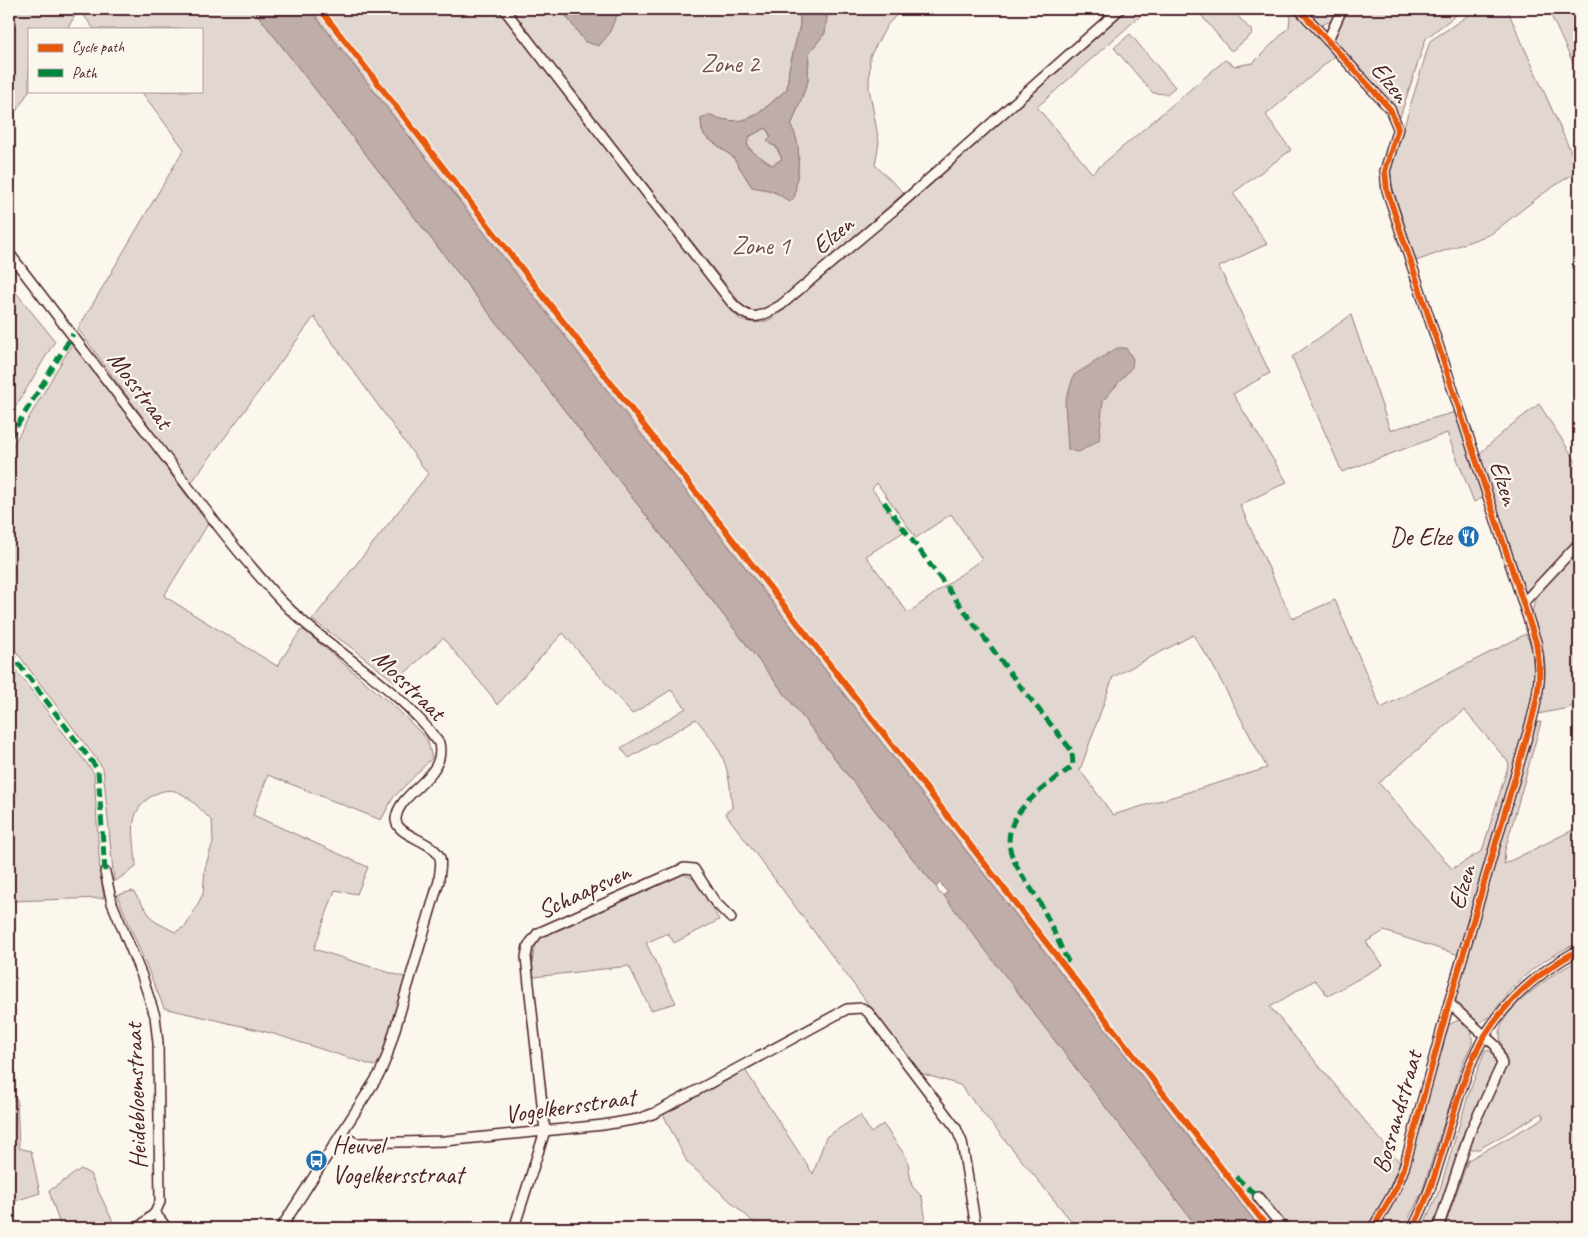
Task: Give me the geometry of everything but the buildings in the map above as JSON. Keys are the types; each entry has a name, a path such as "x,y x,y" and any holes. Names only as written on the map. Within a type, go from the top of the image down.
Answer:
{"street":[{"name":"Elzen","path":"504,9 732,303 742,314 751,318 768,313 796,292 894,210 1120,9"},
{"name":"Elzen","path":"1299,9 1390,110 1397,121 1398,128 1384,178 1538,653 1539,692 1449,1002"},
{"path":"1328,40 1342,9"},
{"name":"Mosstraat","path":"9,253 214,520 274,593 300,618 384,684 408,707 439,743 441,751 438,764 405,802 396,817 396,824 402,830 430,846 438,853 440,861 439,881 387,1056 380,1073 281,1228"},
{"path":"1522,603 1579,543"},
{"name":"Schaapsven","path":"545,1132 526,957 528,946 534,937 538,933 684,868 694,869 715,902 731,918"},
{"name":"Heidebloemstraat","path":"105,872 112,903 142,976 156,1027 160,1202 156,1213"},
{"path":"1412,1228 1427,1200 1471,1064 1486,1035 1513,999 1552,967 1579,950"},
{"path":"1438,1228 1470,1132 1502,1064 1496,1046 1449,1002"},
{"name":"Bosrandstraat","path":"1373,1228 1395,1190 1404,1168 1449,1002"},
{"name":"Vogelkersstraat","path":"341,1135 356,1143 445,1141 545,1132 622,1122 655,1113 847,1009 862,1008 868,1012 959,1134 964,1150 976,1228"},
{"path":"514,1228 545,1132"},
{"path":"1258,1197 1283,1228"},
{"path":"138,1228 156,1213 167,1228"}],"green space":[{"path":"9,9 79,9 68,28 28,28 28,92 9,123"},
{"path":"79,9 253,9 912,858 936,886 939,893 944,895 1198,1228 1077,1228 960,1085 920,1073 725,813 732,808 727,769 719,750 696,719 629,758 621,748 686,708 671,690 632,714 563,633 497,705 491,695 443,638 395,682 348,645 312,620 428,474 314,317 191,483 78,329 184,149 142,92 202,92 202,28 93,28"},
{"path":"310,9 318,9 1266,1228 1260,1228"},
{"path":"324,9 498,9 740,320 756,323 764,322 778,315 927,188 1128,9 1148,9 1037,107 1092,173 1225,60 1235,66 1253,63 1289,27 1290,16 1297,10 1336,55 1266,115 1291,150 1233,193 1267,244 1219,267 1270,373 1233,394 1287,482 1240,505 1292,619 1335,600 1381,708 1526,634 1532,649 1536,686 1459,955 1384,931 1366,942 1383,965 1328,996 1315,980 1270,1007 1400,1163 1381,1207 1367,1228 1287,1228 1260,1194 1254,1198 1279,1228 1271,1228","holes":["877,483 916,538 951,514 982,559 908,613 866,556 905,531 872,489","1193,635 1211,662 1267,768 1113,815 1080,770 1113,677","1464,710 1509,763 1482,851 1452,869 1379,783"]},
{"name":"Zone 1","path":"510,9 561,9 585,42 618,15 619,9 800,9 800,25 789,69 787,89 752,117 734,121 708,115 701,119 702,131 705,136 733,157 752,187 763,188 781,195 795,189 798,173 798,155 796,136 791,126 808,81 809,53 825,33 828,9 902,9 888,24 870,56 869,88 879,142 875,165 904,193 777,303 761,313 748,313"},
{"path":"1196,9 1231,9 1252,31 1251,35 1233,50 1230,50"},
{"path":"1307,9 1338,9 1333,20 1321,25"},
{"path":"1347,9 1416,9 1418,11 1419,9 1464,9 1426,38 1400,117 1333,39"},
{"path":"1478,9 1507,9 1579,170 1541,195 1491,234 1416,261 1389,176 1430,41"},
{"path":"1548,9 1579,9 1579,76"},
{"path":"1130,34 1175,87 1167,94 1153,93 1114,48"},
{"path":"766,128 782,159 772,165 760,158 750,148 746,140"},
{"path":"9,284 55,341 9,418"},
{"path":"1351,315 1390,430 1456,412 1484,497 1474,502 1447,433 1342,472 1292,357"},
{"path":"73,342 208,524 164,596 277,666 301,630 305,631 397,709 427,739 432,758 393,798 381,820 268,775 253,815 368,867 357,894 335,890 314,949 407,978 381,1061 374,1066 271,1033 164,1008 117,895 133,891 154,921 175,932 186,926 203,894 205,868 213,842 212,821 193,802 180,793 166,791 151,796 140,808 134,821 136,867 114,882 103,768 9,642 9,452"},
{"path":"1539,404 1579,466 1579,537 1527,597 1479,454 1509,427"},
{"path":"1579,547 1579,703 1568,708 1538,714 1544,684 1545,665 1534,623 1533,606 1536,597 1545,583"},
{"path":"9,661 94,773 100,871 104,898 9,901"},
{"path":"1541,722 1505,850 1504,864 1579,827 1579,943 1553,955 1529,972 1515,985 1488,1017 1478,1023 1456,1003 1456,996 1536,723"},
{"path":"683,874 690,877 700,886 709,899 719,920 674,943 668,933 646,943 676,1003 651,1010 629,966 534,977 533,953 539,939"},
{"path":"1579,960 1579,1228 1444,1228 1468,1160 1544,1118 1542,1113 1479,1149 1468,1149 1483,1106 1507,1064 1501,1040 1501,1026 1513,1008 1523,998 1547,979"},
{"path":"1461,1019 1472,1029 1472,1044 1464,1060 1422,1192 1404,1228 1377,1228 1389,1210 1404,1180 1448,1025"},
{"path":"1485,1050 1495,1052 1501,1062 1438,1228 1422,1228 1440,1189 1468,1096"},
{"path":"745,1070 813,1174 826,1137 860,1115 871,1133 883,1124 907,1158 912,1186 922,1197 927,1228 760,1228 687,1162 663,1114"},
{"path":"17,1099 19,1148 31,1151 40,1193 9,1203 9,1101"},
{"path":"81,1169 90,1174 116,1228 61,1228 49,1191"}],"shaded area":[{"path":"253,9 310,9 1260,1228 1198,1228 944,896 947,892 940,883 936,887 912,858"},
{"path":"561,9 619,9 609,34 599,46 585,42"},
{"path":"800,9 828,9 825,33 809,53 808,81 791,126 797,143 799,161 795,196 790,202 773,191 752,187 733,157 705,136 702,131 701,119 708,115 734,121 752,117 787,89 789,69 800,25","holes":["766,128 771,137 767,141 771,145 776,146 782,159 772,165 749,149 747,144 750,136"]},
{"path":"1117,348 1126,348 1133,359 1132,367 1103,401 1099,440 1079,452 1068,450 1065,402 1074,375"}],"marked path":[{"path":"9,439 73,334"},
{"path":"884,502 1016,681 1072,751 1073,766 1039,792 1018,813 1012,825 1009,839 1011,853 1020,873 1040,903 1070,965"},
{"path":"9,651 98,770 105,872"},
{"path":"1236,1177 1258,1197"}],"cycle path":[{"path":"320,9 1268,1228"},
{"path":"1299,9 1390,109 1398,128 1385,171 1387,190 1536,642 1539,662 1538,690 1532,719 1449,1003 1404,1168 1395,1190 1373,1228"},
{"path":"1413,1228 1430,1188 1463,1084 1479,1045 1502,1012 1529,984 1545,971 1579,950"}],"place":[{"name":"De Elze","path":"1468,537"},
{"name":"Heuvel Vogelkersstraat","path":"316,1160"}],"park label":[{"name":"Zone 2","path":"730,64"}]}
